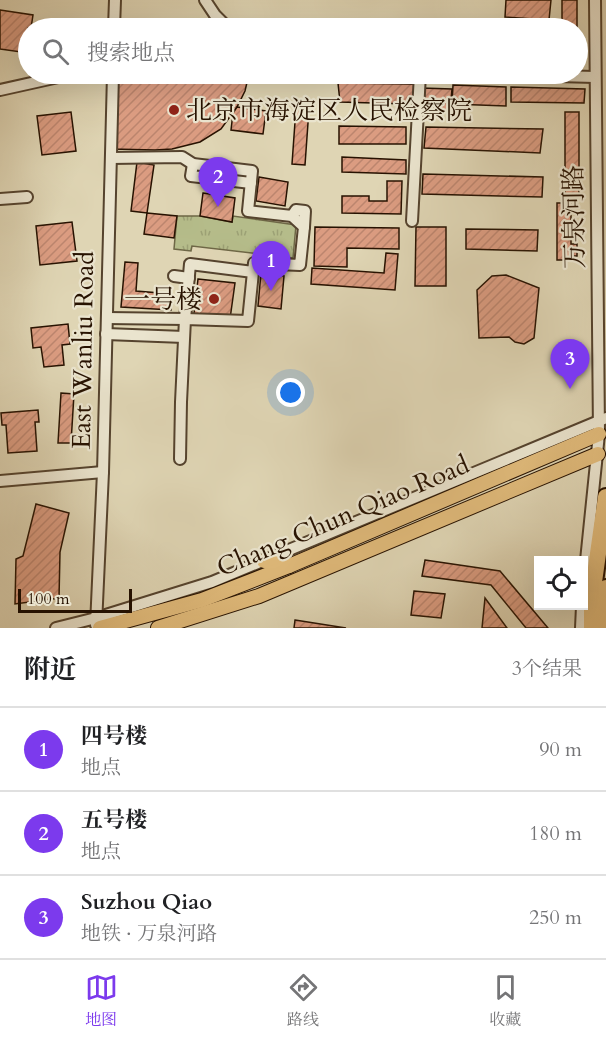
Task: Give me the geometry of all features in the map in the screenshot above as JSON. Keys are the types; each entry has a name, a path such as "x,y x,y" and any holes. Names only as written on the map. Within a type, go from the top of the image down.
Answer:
{"highway":[{"path":"592,628 592,596 606,497"},
{"path":"601,628 606,588"}],"main road":[{"name":"Chang Chun Qiao Road","path":"98,625 202,600 289,566 603,426"},
{"name":"Chang Chun Qiao Road","path":"158,628 259,596 458,512 600,456"},
{"path":"264,561 289,566"}],"street":[{"path":"114,18 115,0"},
{"path":"205,0 218,18"},
{"name":"万泉河路","path":"587,556 603,426 595,0"},
{"path":"588,77 595,77"},
{"path":"0,90 27,84"},
{"name":"East Wanliu Road","path":"98,625 113,84"},
{"path":"412,221 419,84"},
{"path":"107,318 248,321 254,263 300,265 304,227 292,216 248,211 252,171 193,164 182,157 111,158"},
{"path":"0,199 27,197"},
{"path":"180,459 184,337 190,264 253,272"},
{"path":"174,276 189,278"},
{"path":"106,334 184,337"},
{"path":"56,628 98,625 603,426"},
{"path":"0,481 103,472"},
{"path":"581,628 582,610"}],"green space":[{"path":"177,216 200,216 232,222 233,216 296,225 293,258 192,246 191,251 174,249"}],"building":[{"path":"506,0 551,0 549,18 505,17"},
{"path":"562,0 577,0 577,18 562,18"},
{"path":"0,10 33,15 33,18 18,18 18,52 0,49"},
{"name":"北京市海淀区人民检察院","path":"113,84 247,84 237,107 221,129 200,142 172,149 111,149"},
{"path":"338,84 414,84 417,96 407,104 340,102"},
{"path":"453,85 506,87 506,106 452,104"},
{"path":"511,87 585,89 584,103 511,102"},
{"path":"421,88 452,89 450,110 421,109"},
{"path":"237,107 266,111 263,134 231,130 233,113"},
{"path":"296,108 309,109 305,165 292,164"},
{"path":"71,112 76,151 42,155 37,116"},
{"path":"565,112 579,112 579,195 565,195"},
{"path":"339,126 406,127 406,144 339,144"},
{"path":"426,127 543,129 540,153 424,148"},
{"path":"342,157 406,160 406,174 342,172"},
{"path":"137,162 154,165 147,213 131,211"},
{"path":"423,174 543,177 542,197 422,194"},
{"path":"259,177 288,182 285,206 256,201"},
{"path":"387,181 402,181 401,214 342,213 342,196 369,196 369,201 387,201"},
{"path":"203,193 235,198 232,222 200,216"},
{"path":"557,203 571,203 571,244 577,244 577,256 571,256 571,260 557,260"},
{"path":"147,213 177,216 174,238 144,234"},
{"path":"72,222 77,261 40,265 36,226"},
{"path":"315,227 399,228 399,249 347,248 347,267 314,266"},
{"path":"416,227 446,227 446,286 415,286"},
{"path":"466,229 538,230 537,251 466,249"},
{"path":"386,253 398,254 395,290 311,284 312,268 384,273"},
{"path":"125,262 138,263 136,291 172,294 171,310 121,307"},
{"path":"261,273 284,276 281,309 258,306"},
{"path":"506,275 539,288 534,338 524,344 515,342 509,337 479,338 477,290 492,276"},
{"name":"一号楼","path":"198,279 235,283 230,319 194,314"},
{"path":"68,324 70,344 62,345 64,365 44,367 41,347 33,348 31,328"},
{"path":"61,393 74,394 71,443 58,443"},
{"path":"38,410 39,422 35,422 37,451 8,453 6,425 2,425 1,413"},
{"path":"36,504 69,513 60,552 59,598 15,604 16,559 23,556"},
{"path":"425,560 500,571 548,628 526,628 491,585 422,576"},
{"path":"414,591 445,594 441,618 411,615"},
{"path":"485,598 507,628 482,628"},
{"path":"295,620 346,628 294,628"}],"place":[{"name":"北京市海淀区人民检察院","path":"174,110"},
{"name":"五号楼","path":"218,207"},
{"name":"四号楼","path":"271,291"},
{"name":"一号楼","path":"214,299"},
{"name":"Suzhou Qiao","path":"570,389"}]}
